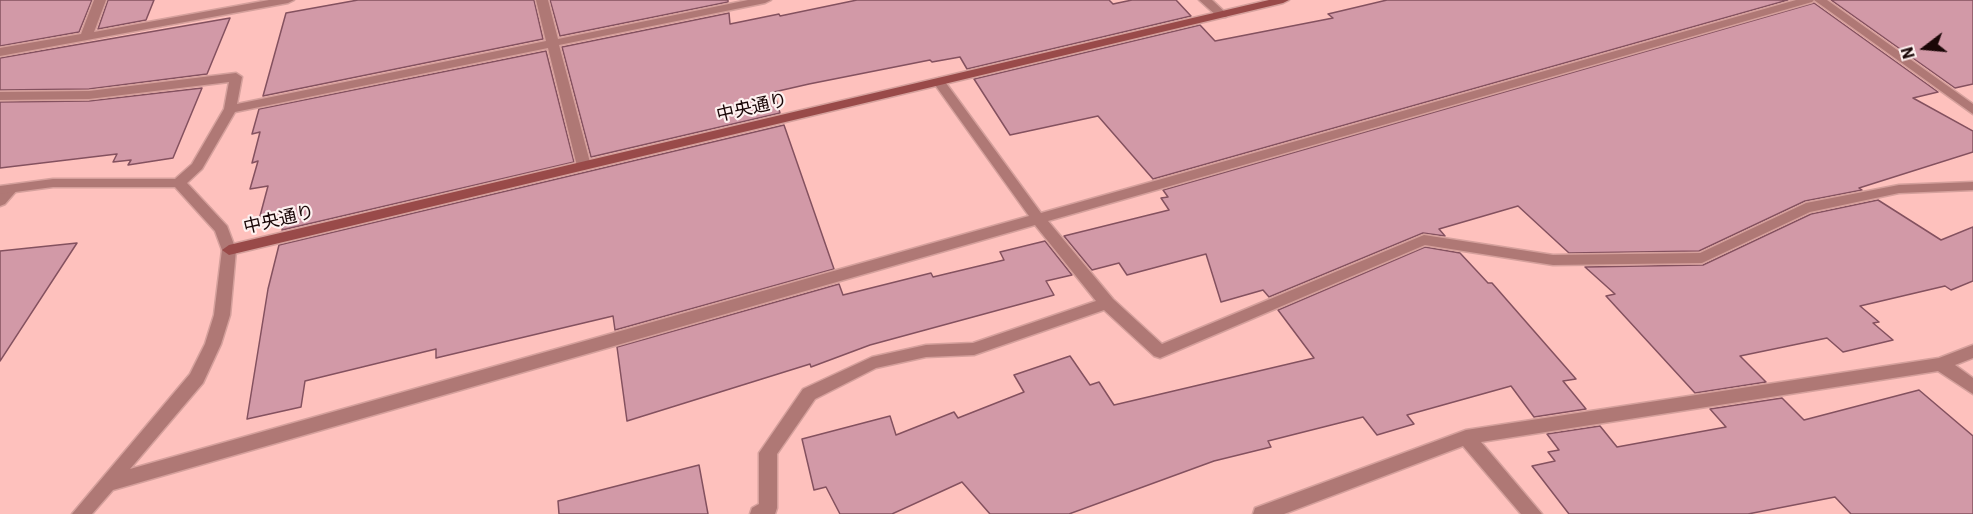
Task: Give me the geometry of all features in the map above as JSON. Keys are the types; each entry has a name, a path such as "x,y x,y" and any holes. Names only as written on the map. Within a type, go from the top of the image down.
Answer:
{"street":[{"path":"86,37 100,0"},
{"path":"0,52 288,0"},
{"path":"542,0 584,166"},
{"path":"230,109 765,0"},
{"path":"1205,0 1222,15"},
{"name":"中央通り","path":"229,250 1283,0"},
{"path":"109,483 1808,0"},
{"path":"1820,0 1973,110"},
{"path":"0,96 89,95 236,77 230,109 197,166 179,183 53,183 5,189 0,201"},
{"path":"939,82 1038,219 1107,303 1160,352 1424,240 1553,260 1702,258 1806,208 1899,189 1973,186"},
{"path":"81,514 197,378 213,344 222,315 229,250 222,228 179,183"},
{"path":"759,514 768,508 768,453 809,394 872,363 926,351 974,350 1107,303"},
{"path":"1262,514 1466,437 1941,364 1973,351"},
{"path":"1941,364 1973,387"},
{"path":"1466,437 1533,514"}],"building":[{"path":"0,0 92,0 79,32 0,46"},
{"path":"108,0 154,0 146,20 98,29"},
{"path":"358,0 534,0 543,39 263,96 286,13"},
{"path":"550,0 728,0 728,2 560,36"},
{"path":"857,0 1109,0 1113,4 1132,0 1176,0 1191,16 967,69 960,57 932,62 930,60 774,92 780,113 591,157 562,47 729,13 730,24"},
{"path":"1387,0 1788,0 1153,179 1098,116 1010,135 974,79 1200,25 1215,41 1333,18 1328,14"},
{"path":"1831,0 1973,0 1973,84 1955,88"},
{"path":"1814,3 1938,92 1913,98 1973,131 1973,152 1859,188 1862,190 1805,201 1699,251 1569,253 1518,206 1439,229 1445,236 1423,233 1269,297 1263,290 1221,302 1206,254 1127,275 1119,263 1092,270 1064,236 1169,210 1161,198 1168,197 1163,190"},
{"path":"230,18 207,74 89,89 0,90 0,58"},
{"path":"546,51 574,162 282,230 286,215 260,216 268,186 250,189 258,161 252,163 260,132 252,134 259,109"},
{"path":"202,88 173,158 128,165 131,160 113,162 117,154 0,168 0,102 89,101"},
{"path":"784,125 834,269 615,330 613,316 436,358 436,349 305,381 301,407 247,419 268,289 279,245"},
{"path":"1878,200 1941,240 1973,227 1973,281 1951,290 1945,286 1860,306 1879,322 1873,323 1893,340 1843,352 1827,338 1740,356 1766,382 1695,393 1606,296 1615,294 1585,267 1703,265 1811,214"},
{"path":"1045,241 1072,275 1046,281 1054,295 870,345 811,367 810,364 627,421 617,347 839,284 843,295 931,273 933,277 1004,260 1000,252"},
{"path":"77,243 0,361 0,251"},
{"path":"1425,247 1460,253 1488,283 1492,283 1576,379 1563,381 1586,409 1534,417 1511,386 1407,415 1414,424 1377,435 1363,417 1268,441 1271,447 1214,461 1069,514 990,514 962,482 892,514 840,514 826,487 814,490 802,439 890,416 896,435 954,412 958,418 1024,392 1014,375 1070,356 1090,385 1099,382 1114,405 1314,358 1278,310"},
{"path":"1919,390 1973,436 1973,514 1851,514 1835,497 1748,514 1569,514 1532,466 1555,461 1548,452 1559,450 1547,434 1600,426 1617,447 1726,427 1710,409 1782,398 1804,420"},
{"path":"699,465 708,514 559,514 558,501"}]}
